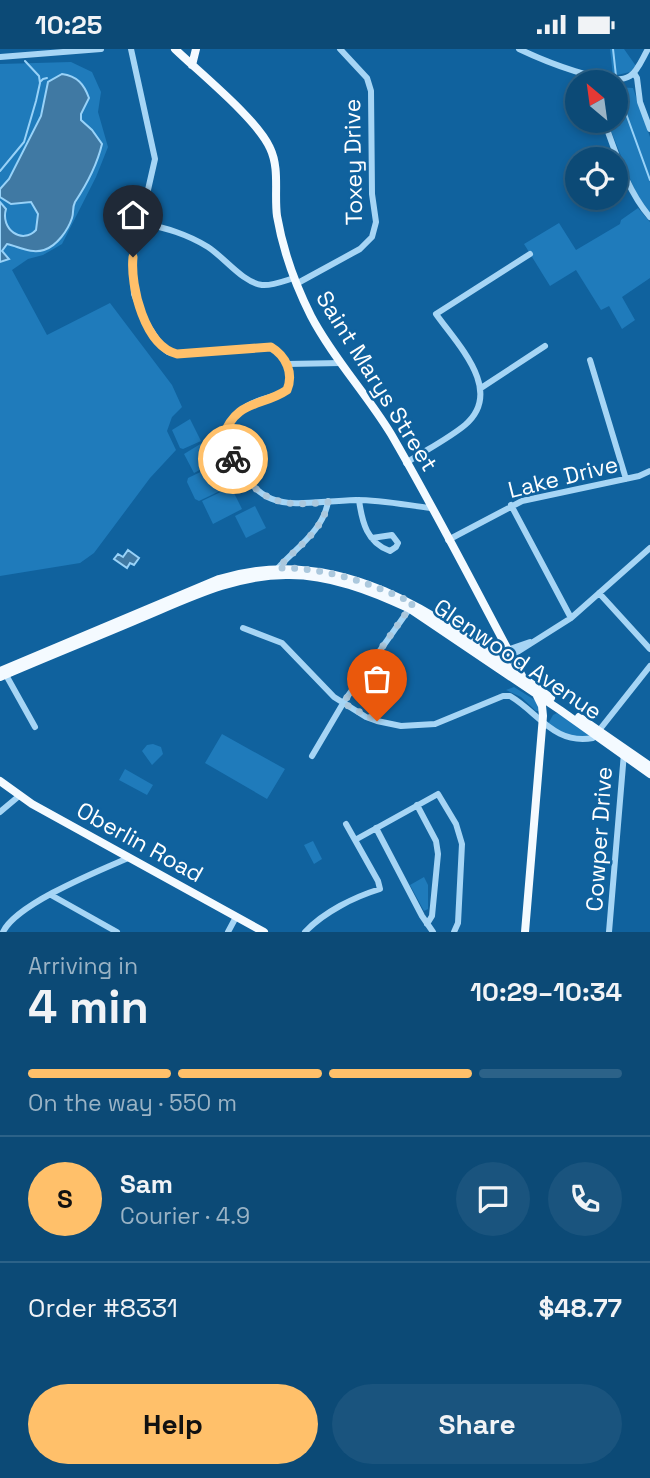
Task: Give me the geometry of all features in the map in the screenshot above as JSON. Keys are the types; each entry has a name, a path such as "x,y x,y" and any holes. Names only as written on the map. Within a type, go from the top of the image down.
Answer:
{"main road":[{"name":"Saint Marys Street","path":"175,49 256,127 270,146 275,165 277,214 295,281 316,324 382,422 406,463 522,676"},
{"path":"192,65 195,49"},
{"name":"Glenwood Avenue","path":"2,674 200,586 231,575 308,569 363,582 411,606 500,665 536,694 554,703"},
{"path":"500,665 509,653"},
{"name":"Glenwood Avenue","path":"500,665 522,676 650,774"},
{"path":"525,932 542,706 536,694"},
{"path":"541,723 554,703"},
{"name":"Glenwood Avenue","path":"624,753 650,766"},
{"name":"Oberlin Road","path":"0,781 19,796 264,932"}],"street":[{"path":"0,57 100,49"},
{"path":"131,49 155,155 132,260 134,295 145,321 162,347 169,352 177,354 271,347 279,352 287,365 290,379 287,390 248,405 227,428 223,437 242,474 257,491 278,502 299,505 359,500 431,508"},
{"name":"Toxey Drive","path":"142,223 194,239 221,256 248,279 261,285 295,281 360,249 372,237 376,222 372,194 371,92 367,78 340,49"},
{"path":"519,49 576,70"},
{"path":"628,76 634,73 649,49"},
{"path":"634,73 638,78 640,102 650,129"},
{"path":"609,133 636,198 650,217"},
{"path":"406,463 464,425 480,408 481,388 471,364 436,314 530,254"},
{"path":"481,388 545,346"},
{"path":"590,361 626,479"},
{"path":"287,365 341,363"},
{"name":"Lake Drive","path":"448,540 522,501 649,475"},
{"path":"359,500 365,530 372,538"},
{"path":"277,571 320,526 328,502"},
{"path":"511,505 571,618"},
{"path":"509,653 571,618 650,548"},
{"path":"598,593 650,649"},
{"path":"312,756 343,703 411,606"},
{"path":"243,628 282,643 324,688 343,703 377,721 401,726 435,725 503,696 510,696 541,723 568,738 581,740 597,734 650,666"},
{"path":"2,674 35,727"},
{"name":"Cowper Drive","path":"609,932 624,753"},
{"path":"355,840 438,794 456,824 462,844 458,923 454,932"},
{"path":"0,812 19,796"},
{"path":"417,805 436,841 438,854 432,916 427,924"},
{"path":"305,932 324,916 380,888 346,824"},
{"path":"376,828 433,932"},
{"path":"3,932 16,914 128,858"},
{"path":"51,895 117,932"},
{"path":"228,932 236,918"}],"shaded area":[{"path":"610,49 624,49 636,66 628,72 628,70 612,70"},
{"path":"71,62 92,72 101,92 98,112 108,147 62,244 43,255 28,259 12,270 47,335 110,303 172,385 182,407 172,417 167,431 176,450 150,478 94,553 80,563 0,576 0,64"},
{"path":"62,74 76,79 87,93 89,98 81,120 102,144 100,152 74,204 70,223 58,241 39,251 7,244 2,251 9,259 0,262 0,202 6,209 6,223 14,233 25,236 36,230 38,214 31,202 11,204 0,197 0,189 9,179 41,116 48,82"},
{"path":"628,88 633,88 650,137 650,215 628,174 628,147 617,147 612,133 628,133"},
{"path":"638,208 650,222 650,278 622,297 635,320 622,329 609,306 601,310 576,270 550,286 524,244 559,223 576,250 620,224 621,220"},
{"path":"190,419 201,441 183,449 172,430"},
{"path":"202,443 213,463 194,473 184,454"},
{"path":"215,465 226,488 199,501 195,499 187,482 188,478"},
{"path":"231,487 242,509 213,524 202,501"},
{"path":"255,506 266,528 246,538 235,516"},
{"path":"128,550 139,558 134,565 130,563 127,568 114,559 118,554 123,557"},
{"path":"514,687 538,702 540,711 536,711 521,697 506,690"},
{"path":"557,713 589,734 589,737 568,736 548,724"},
{"path":"222,734 285,769 267,799 205,763"},
{"path":"147,745 161,747 163,754 152,765 142,751"},
{"path":"125,769 153,785 147,795 119,780"},
{"path":"313,841 322,859 314,864 304,845"},
{"path":"424,877 428,885 428,909 424,911 410,885"}],"waterway":[{"path":"613,49 615,70"},
{"path":"0,171 24,142 36,101 39,76 25,61"},
{"path":"40,82 47,78"},
{"path":"628,119 650,180"}],"way so far":[{"path":"233,459 257,491 278,502 299,505 328,502 320,526 278,568 308,569 363,582 413,603 343,703 377,721"}],"route":[{"path":"133,257 134,295 145,321 162,347 169,352 177,354 271,347 279,352 287,365 290,379 287,390 248,405 227,428 223,437 233,459"}]}
